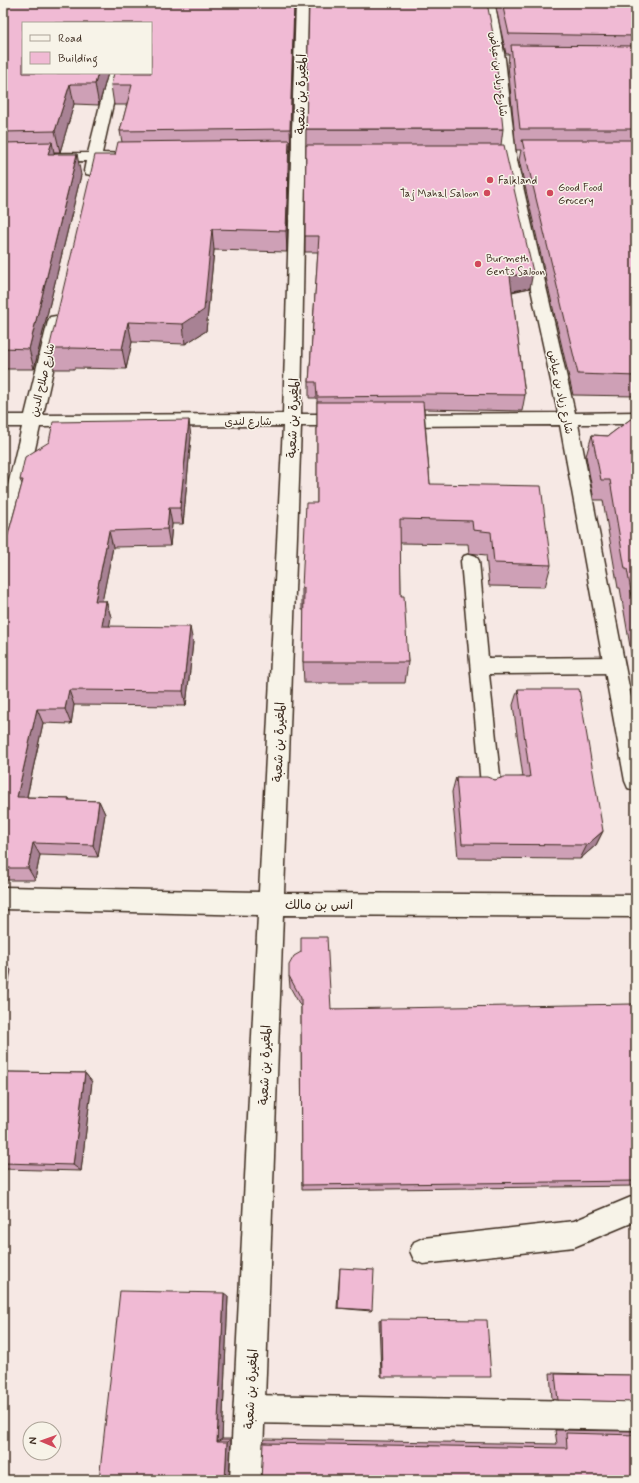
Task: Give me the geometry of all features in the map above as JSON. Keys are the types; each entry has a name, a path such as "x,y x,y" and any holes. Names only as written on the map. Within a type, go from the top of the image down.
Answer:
{"street":[{"name":"المغيرة بن شعبة","path":"246,1480 292,421 302,3"},
{"name":"شارع زياد بن عياض","path":"489,3 506,60 509,156 568,418 636,781"},
{"path":"87,188 114,74"},
{"path":"3,158 142,157"},
{"name":"شارع صلاح الدين","path":"3,546 60,305"},
{"name":"شارع لندى","path":"3,421 292,421 636,418"},
{"name":"انس بن مالك","path":"3,898 271,904 636,906"}],"lane":[{"path":"470,561 491,785"},
{"path":"479,666 614,664"},
{"path":"423,1251 574,1234 636,1208"},
{"path":"250,1409 636,1416"}],"building":[{"path":"3,3 116,3 130,5 131,3 294,3 290,129 120,131 132,85 111,85 114,74 152,74 152,22 22,22 22,74 98,74 95,84 70,84 55,131 3,132"},
{"path":"309,3 487,3 494,39 503,129 306,129"},
{"path":"502,3 636,3 636,36 509,34"},
{"path":"511,45 636,46 636,129 520,129"},
{"path":"289,140 286,231 212,229 204,310 183,324 128,322 122,349 49,349 95,155 115,155 118,142"},
{"path":"522,140 636,140 636,376 578,374"},
{"path":"52,142 48,154 77,154 29,349 3,348 3,143"},
{"path":"306,145 504,145 533,272 510,276 525,395 421,394 421,396 317,397 316,382 309,382 319,236 305,236"},
{"path":"317,402 423,402 430,484 541,486 551,565 494,563 491,532 473,530 472,521 400,519 401,596 404,596 408,662 303,662 304,588 302,588 306,503 317,503"},
{"path":"636,415 636,618 627,569 625,569 610,480 601,480 592,435 608,436"},
{"path":"189,420 180,508 169,508 167,529 109,531 95,601 106,601 102,626 190,627 183,691 69,690 65,709 37,709 17,797 69,798 68,800 99,801 93,845 33,843 28,868 3,868 3,553 23,480 20,480 25,457 49,442 53,422"},
{"path":"518,689 579,689 603,831 587,845 462,844 456,777 487,777 495,780 504,777 530,777"},
{"path":"301,937 327,937 331,1009 633,1004 636,1019 636,1181 302,1185 301,998 289,976 289,965 294,956 301,952"},
{"path":"3,1072 85,1073 73,1165 3,1163"},
{"path":"340,1268 374,1270 372,1310 338,1308"},
{"path":"120,1291 224,1293 217,1442 227,1442 225,1480 99,1480"},
{"path":"381,1319 487,1320 491,1377 382,1377"},
{"path":"555,1374 632,1375 636,1402 558,1400"},
{"path":"566,1433 636,1435 636,1480 261,1480 263,1443 567,1448"}],"place":[{"name":"Falkland","path":"490,180"},
{"name":"Taj Mahal Saloon","path":"487,193"},
{"name":"Good Food Grocery","path":"550,193"},
{"name":"Burmeth Gents Saloon","path":"478,264"}]}
